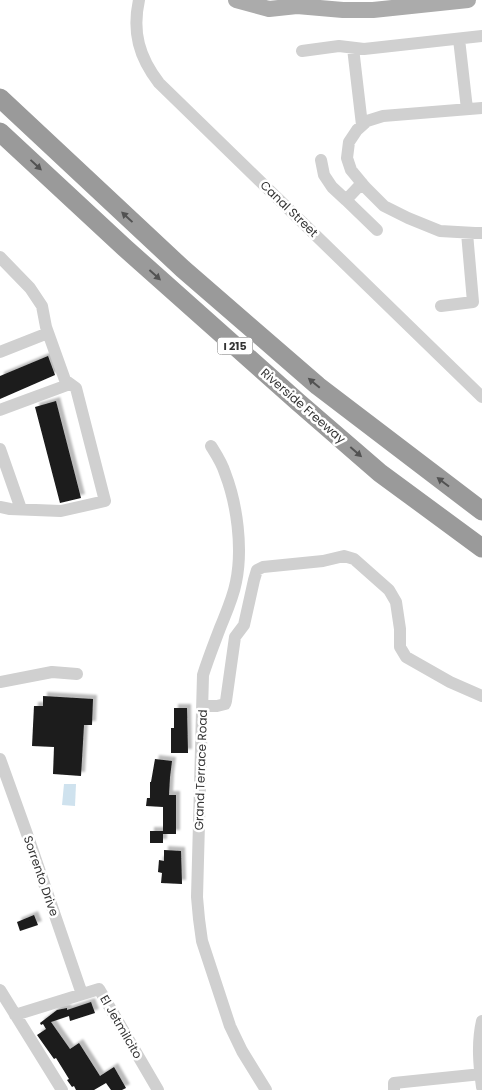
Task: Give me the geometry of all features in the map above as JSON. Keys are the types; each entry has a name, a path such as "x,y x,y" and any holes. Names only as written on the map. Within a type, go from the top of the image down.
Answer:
{"highway":[{"name":"Riverside Freeway","path":"0,98 183,269 318,386 482,511"},
{"name":"Riverside Freeway","path":"0,132 125,248 380,473 482,548"}],"main road":[{"path":"236,0 269,9 291,3 342,5 373,10 468,0"}],"street":[{"name":"Canal Street","path":"139,0 136,23 138,39 149,70 159,83 482,397"},
{"path":"302,51 340,46 364,49 482,36"},
{"path":"459,38 467,110"},
{"path":"353,48 362,125"},
{"path":"482,108 383,116 367,121 357,130 349,142 347,158 351,170 384,206 440,231 482,233"},
{"path":"321,160 324,175 332,186 377,230"},
{"path":"346,200 362,183"},
{"path":"440,306 478,302 466,233"},
{"path":"0,257 30,288 42,306 48,333 65,380 76,388 105,501 61,511 21,510 0,507"},
{"path":"0,352 48,333"},
{"path":"0,410 70,384"},
{"name":"Grand Terrace Road","path":"211,446 225,471 230,489 238,529 239,560 236,582 230,602 203,675 198,897 200,930 230,1026 242,1051 266,1090"},
{"path":"0,449 21,510"},
{"path":"202,706 221,705 226,702 235,637 244,625 258,570 263,567 324,561 344,556 354,559 389,590 396,602 400,629 400,647 406,657 450,682 482,696"},
{"path":"0,682 52,672 77,674"},
{"name":"Sorrento Drive","path":"0,759 82,994"},
{"name":"El Jetmilcito","path":"15,1015 99,989 158,1090"},
{"path":"0,990 62,1090"},
{"path":"394,1090 394,1083 481,1078 479,1032 482,1021"}],"water":[{"path":"64,784 76,784 75,806 62,805"}],"building":[{"path":"48,356 55,375 0,399 0,376"},
{"path":"56,401 81,498 60,503 35,407"},
{"path":"43,696 93,699 92,725 84,725 81,776 53,774 54,747 32,746 34,706 43,706"},
{"path":"174,708 187,708 188,753 171,753 171,728 174,728"},
{"path":"155,759 172,761 169,795 176,795 176,834 163,834 163,807 146,806 147,798 150,798 150,782"},
{"path":"150,831 163,831 163,843 150,843"},
{"path":"164,850 181,851 182,884 161,883 162,873 158,872 159,860 164,861"},
{"path":"34,915 38,925 20,931 17,922"},
{"path":"91,1002 95,1013 70,1021 69,1016 51,1022 70,1049 79,1043 100,1076 114,1067 126,1088 122,1090 111,1090 106,1083 94,1090 76,1090 67,1080 69,1079 56,1058 54,1059 37,1035 46,1029 40,1023 57,1010 67,1008 67,1010"}]}
